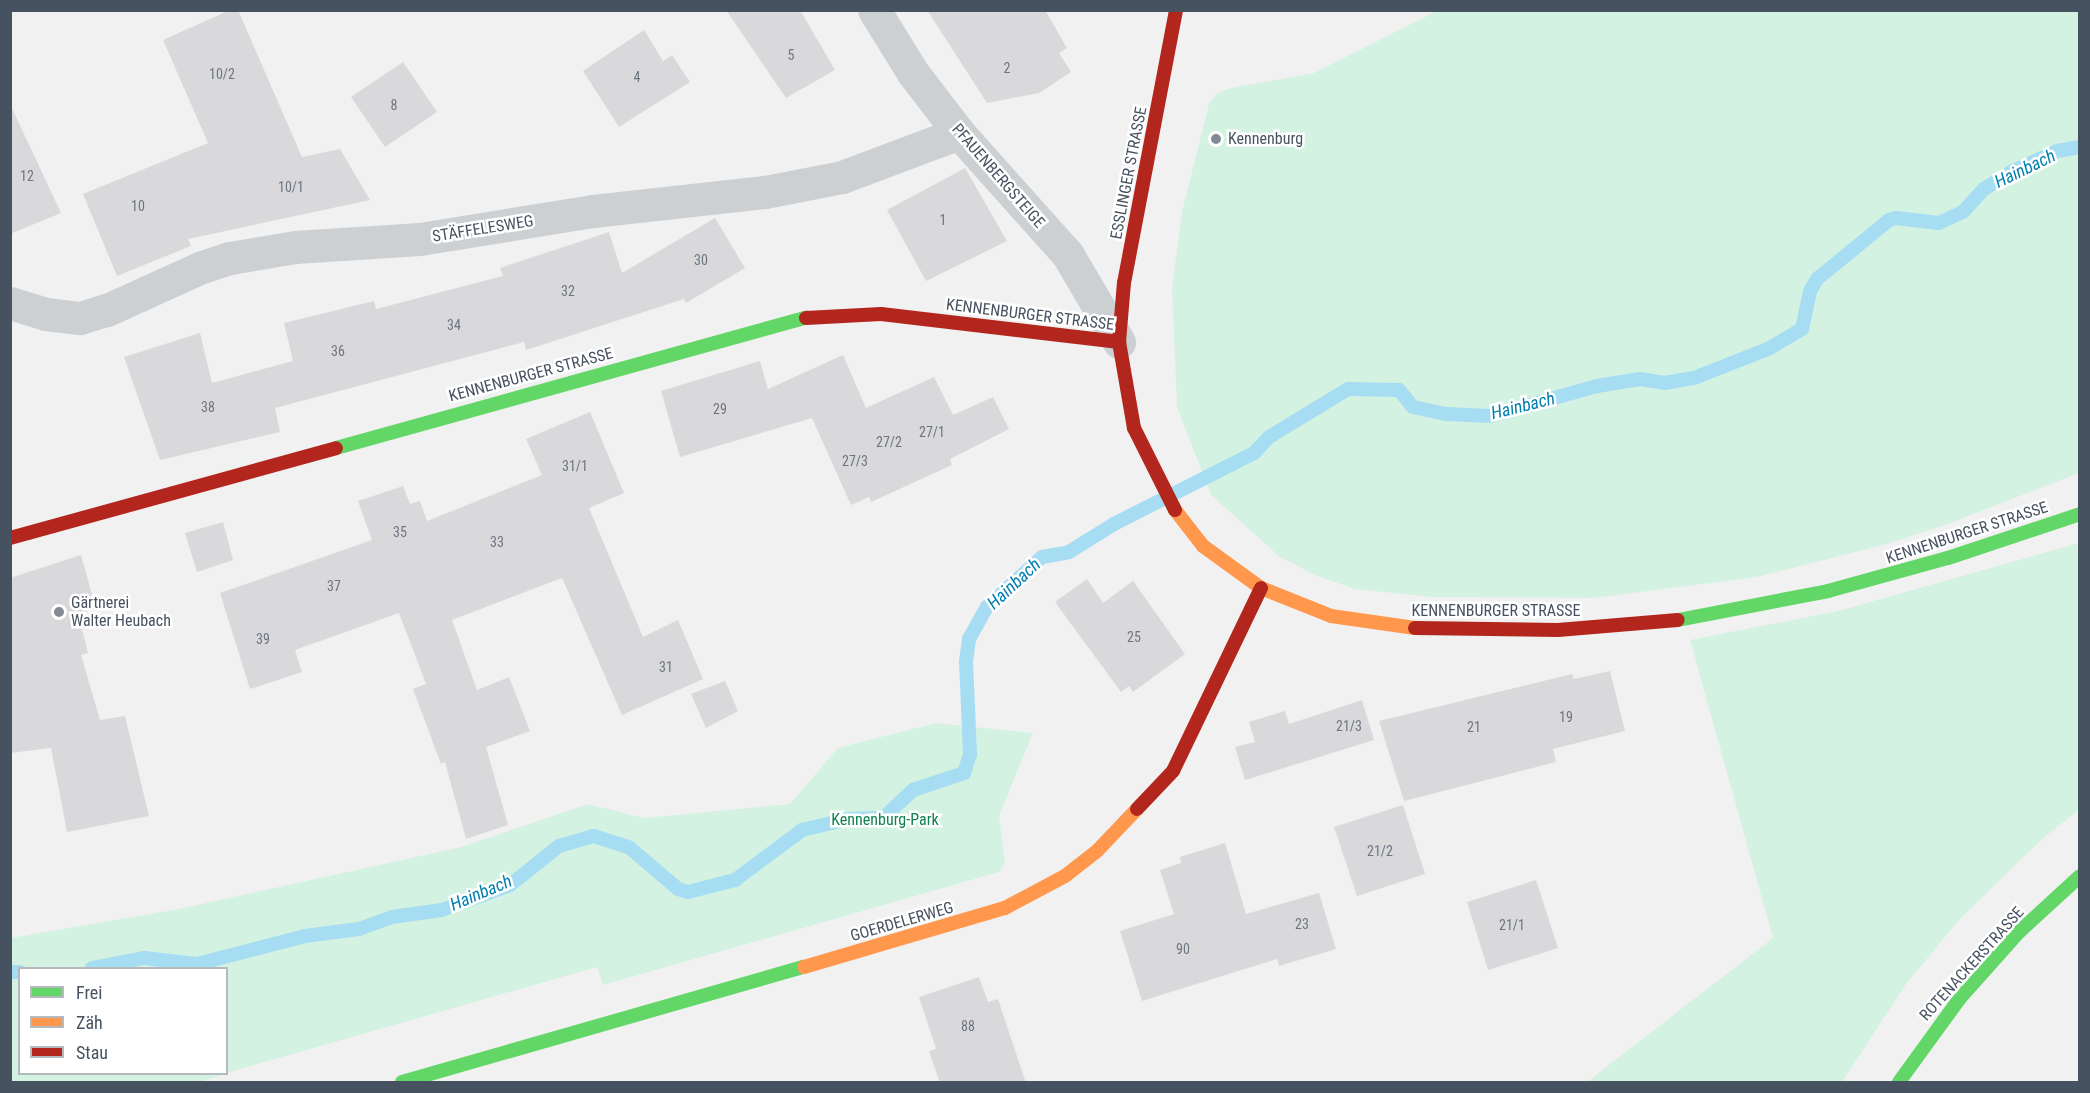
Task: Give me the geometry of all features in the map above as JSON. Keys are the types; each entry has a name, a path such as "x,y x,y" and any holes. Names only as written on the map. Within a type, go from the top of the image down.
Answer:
{"street":[{"name":"PFAUENBERGSTEIGE","path":"874,10 913,73 959,133 1068,255 1119,342"},
{"name":"ESSLINGER STRASSE","path":"1119,342 1124,283 1176,10"},
{"name":"STÄFFELESWEG","path":"10,303 53,316 80,318 107,310 202,267 230,258 295,247 420,239 593,211 765,192 842,177 959,133"},
{"name":"KENNENBURGER STRASSE","path":"10,538 803,318 881,314 1119,342 1134,429 1178,517 1203,546 1261,588 1331,616 1414,628 1515,631 1619,626 1687,619 1828,591 1948,558 2079,514"},
{"name":"GOERDELERWEG","path":"402,1083 935,930 1005,908 1056,882 1097,851 1155,794 1173,771 1261,588"},
{"name":"ROTENACKERSTRASSE","path":"1899,1083 1960,998 2020,931 2079,876"}],"green space":[{"path":"1437,11 2079,11 2079,473 1945,525 1883,545 1757,577 1594,598 1431,597 1355,589 1317,576 1280,557 1211,495 1177,407 1172,288 1182,212 1209,104 1216,94 1231,88 1314,73"},
{"path":"2079,543 2079,810 2042,839 1959,920 1906,984 1842,1082 1587,1082 1773,938 1690,640 1838,611"},
{"name":"Kennenburg-Park","path":"936,723 1033,733 999,816 1005,862 999,872 603,985 597,967 228,1072 228,967 18,967 18,1075 223,1075 199,1082 11,1082 11,938 179,909 461,847 588,804 644,818 790,804 838,748"}],"building":[{"path":"230,10 238,10 302,157 340,149 370,200 188,239 191,246 117,276 83,194 208,143 163,40"},
{"path":"726,10 800,10 835,70 786,98"},
{"path":"927,10 1045,10 1067,48 1059,53 1071,72 1039,93 987,103"},
{"path":"644,30 663,61 672,55 690,82 619,127 583,71"},
{"path":"403,62 437,112 385,147 351,97"},
{"path":"10,104 61,213 10,234"},
{"path":"965,168 1007,241 926,281 887,210"},
{"path":"715,218 745,268 686,303 684,299 526,350 524,342 275,408 280,432 160,460 124,357 200,333 212,383 293,361 284,323 374,301 376,309 503,276 500,268 609,232 622,273"},
{"path":"843,355 866,408 934,377 953,415 993,397 1009,429 950,459 952,465 871,502 869,497 851,505 812,418 680,457 661,391 760,361 768,389"},
{"path":"590,412 624,493 589,508 643,637 678,620 703,679 622,715 562,578 452,620 477,690 509,677 530,731 486,747 508,825 466,839 445,762 441,764 413,689 426,684 399,613 295,650 302,672 250,689 220,593 372,540 358,501 403,486 410,504 420,501 427,521 542,475 526,439"},
{"path":"223,522 233,560 197,572 185,533"},
{"path":"81,555 96,609 78,614 88,653 81,655 100,720 125,716 149,816 67,832 51,748 10,753 10,578"},
{"path":"1087,579 1103,603 1133,581 1185,654 1133,692 1129,686 1121,692 1055,602"},
{"path":"1610,671 1625,731 1553,749 1556,762 1404,801 1379,721 1572,674 1574,679"},
{"path":"725,681 738,711 706,728 691,694"},
{"path":"1362,700 1374,740 1245,780 1235,747 1255,742 1249,722 1285,711 1289,724"},
{"path":"1403,805 1425,874 1357,896 1334,827"},
{"path":"1225,843 1246,914 1319,893 1336,949 1279,966 1277,959 1142,1001 1120,931 1174,914 1160,870 1181,863 1180,857"},
{"path":"1536,880 1558,948 1488,970 1467,902"},
{"path":"979,977 988,1002 998,999 1026,1083 940,1083 929,1051 936,1049 919,997"}],"waterway":[{"name":"Hainbach","path":"97,967 144,958 197,964 305,936 359,929 392,917 442,910 510,885 559,846 594,836 630,848 678,889 688,892 735,880 802,830 848,819 883,818 913,790 964,773 970,755 966,661 969,639 987,607 1042,557 1069,552 1114,524 1254,453 1269,437 1348,389 1399,390 1413,407 1447,414 1490,416 1597,386 1640,379 1665,383 1694,378 1770,348 1802,329 1810,291 1817,279 1889,220 1896,218 1939,223 1963,212 1984,189 2013,171 2057,151 2080,147"},
{"name":"Hainbach","path":"10,972 18,972"}],"traffic: fast":[{"path":"336,448 806,318"},
{"path":"1678,620 1828,591 1948,558 2080,514"},
{"path":"1899,1082 1960,998 2020,931 2080,876"},
{"path":"402,1082 804,967"}],"traffic: slow":[{"path":"1175,510 1203,546 1261,588 1331,616 1415,628"},
{"path":"804,967 1005,908 1065,876 1097,851 1137,809"}],"traffic: jam":[{"path":"1175,510 1134,428 1119,342 1124,283 1176,10"},
{"path":"806,318 881,314 1119,342"},
{"path":"10,538 336,448"},
{"path":"1137,809 1173,771 1261,588"},
{"path":"1415,628 1558,630 1678,620"}],"place":[{"name":"Kennenburg","path":"1216,139"},
{"name":"Gärtnerei Walter Heubach","path":"59,612"}]}
